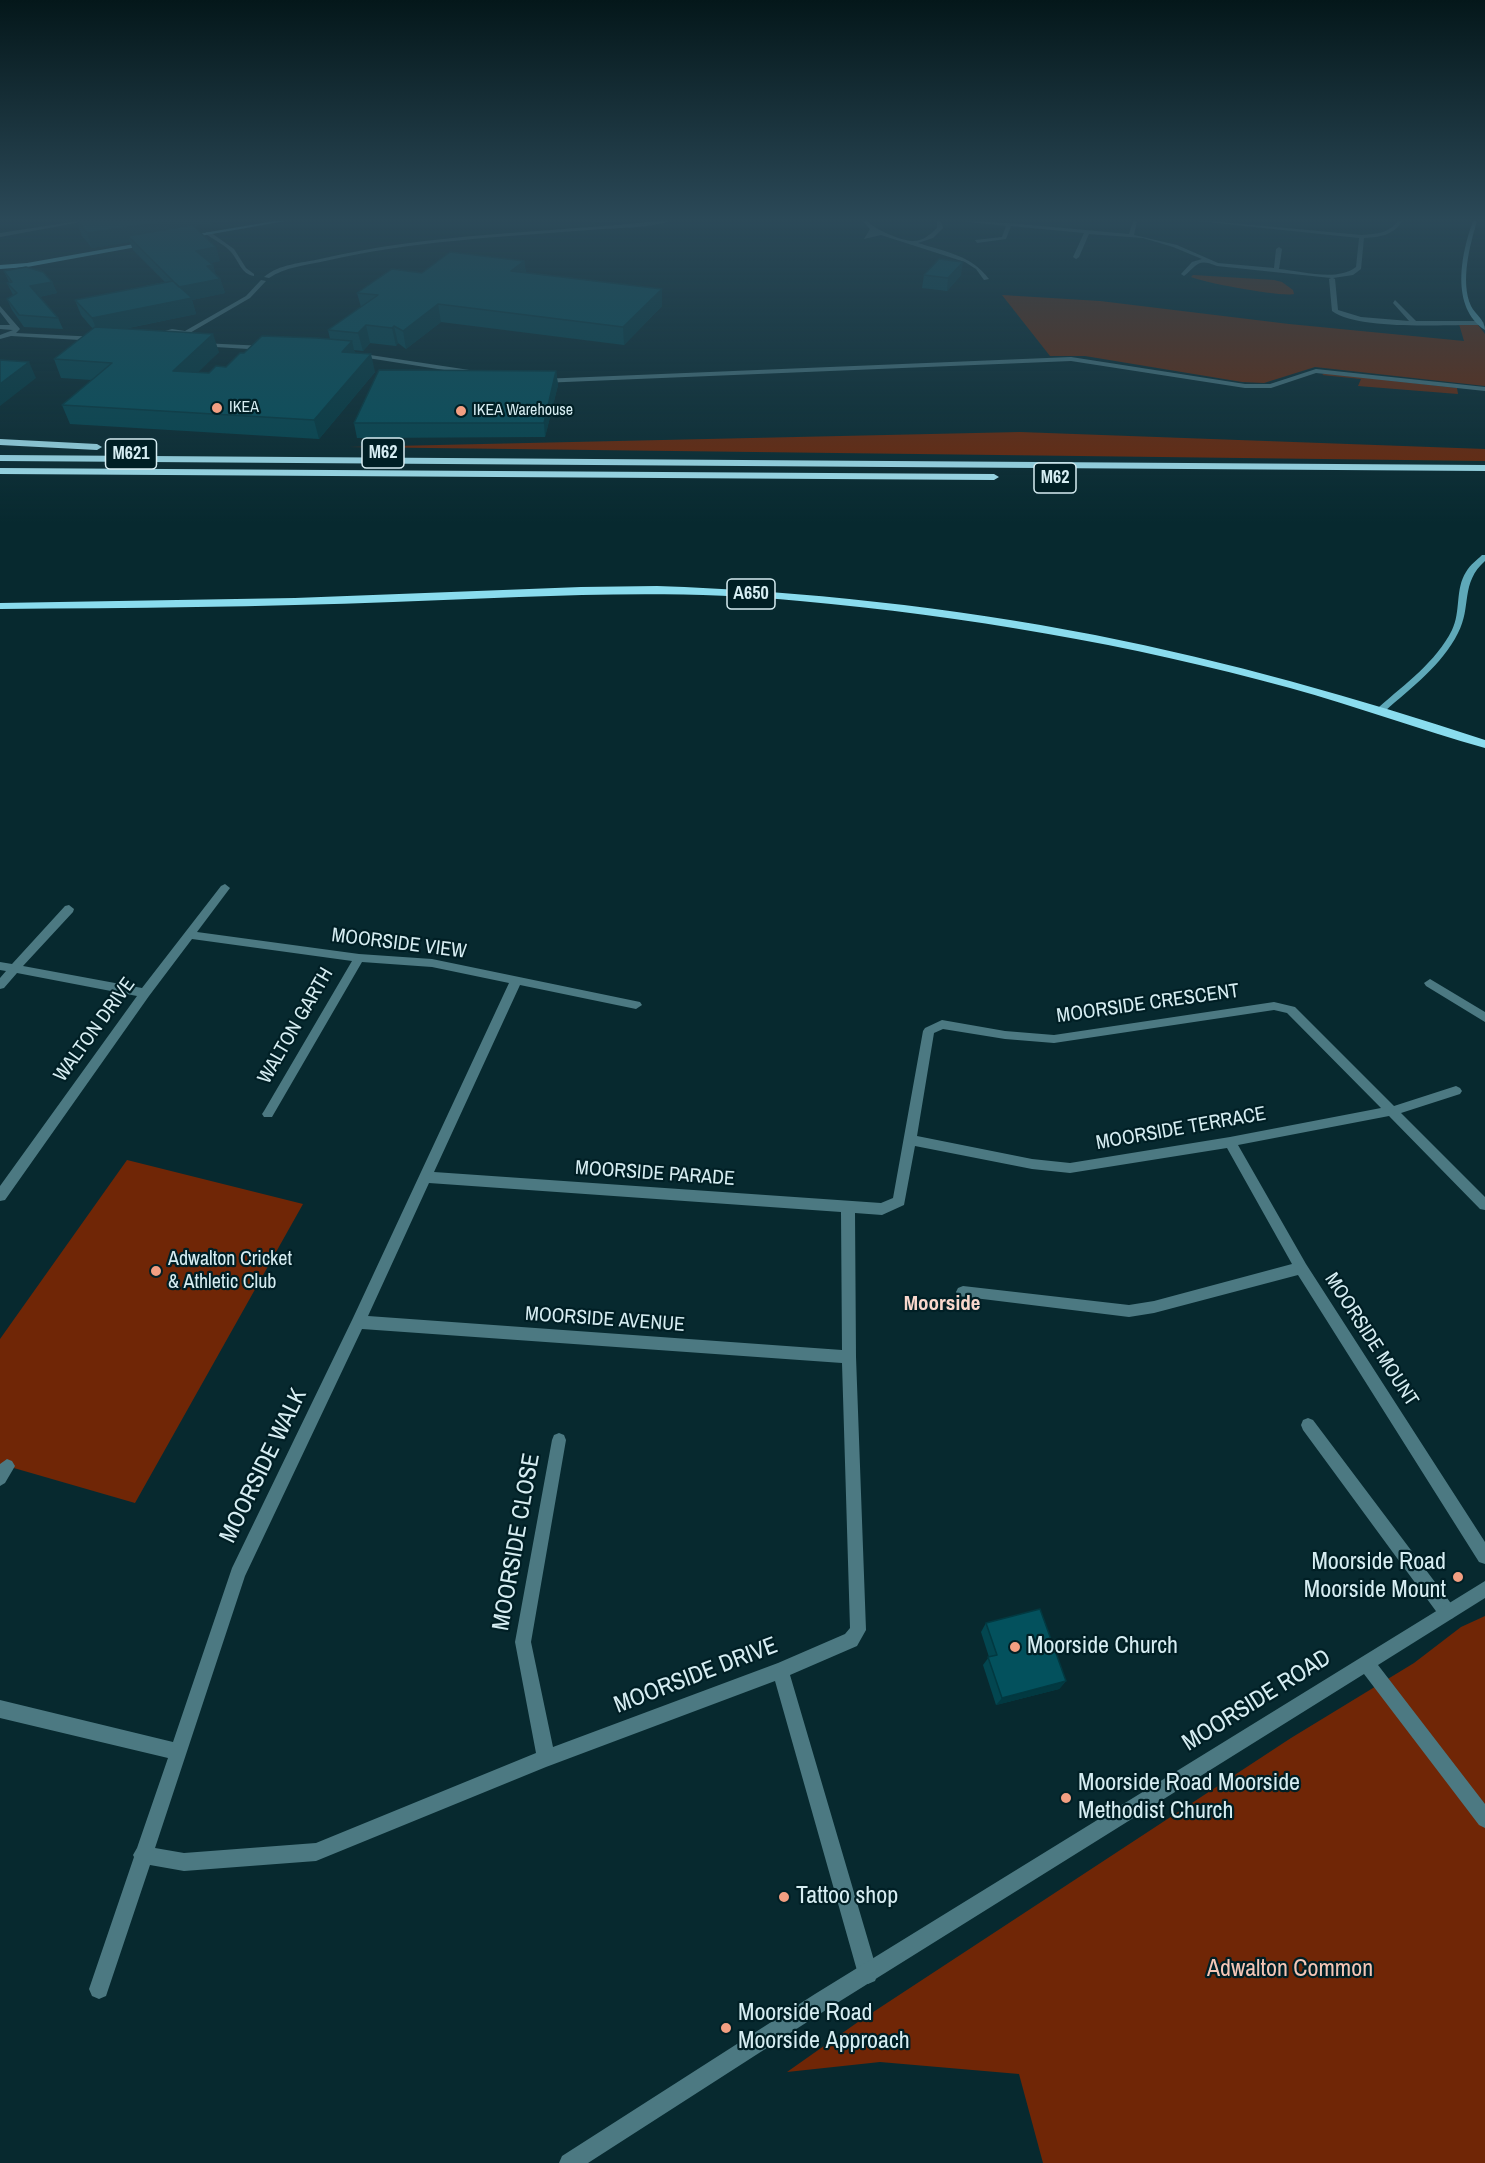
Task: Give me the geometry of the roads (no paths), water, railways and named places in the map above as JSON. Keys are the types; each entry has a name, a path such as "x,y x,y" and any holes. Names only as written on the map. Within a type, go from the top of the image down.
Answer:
{"highway":[{"name":"M62","path":"0,442 136,448 653,458 766,464"},
{"name":"M621","path":"0,449 261,459"},
{"name":"M62","path":"0,458 1485,468"},
{"name":"M62","path":"0,471 1001,477"},
{"name":"M621","path":"0,482 180,473"},
{"name":"A650","path":"0,606 275,603 669,591 803,598 912,608 1098,638 1250,673 1382,709 1485,744"}],"main road":[{"path":"1382,709 1431,666 1444,649 1458,625 1463,588 1469,572 1485,557"}],"street":[{"path":"8,322 14,331"},
{"path":"144,338 155,338 204,322"},
{"path":"189,340 204,322"},
{"path":"1426,322 1483,326"},
{"path":"0,327 14,331 98,339 107,337 14,331 0,337"},
{"path":"177,331 189,340"},
{"path":"85,334 98,339"},
{"path":"155,338 160,344 189,340 272,348"},
{"path":"353,354 483,374"},
{"path":"536,380 1071,359 1132,366 1245,386 1271,386 1316,371 1485,389"},
{"name":"WALTON DRIVE","path":"0,1196 145,993 225,888"},
{"path":"0,985 69,909"},
{"name":"MOORSIDE VIEW","path":"191,935 359,958 432,963 636,1005"},
{"name":"WALTON GARTH","path":"268,1114 359,958"},
{"path":"0,966 145,993"},
{"name":"MOORSIDE WALK","path":"99,1989 238,1574 516,981"},
{"path":"1430,983 1485,1018"},
{"name":"MOORSIDE CRESCENT","path":"882,1209 898,1201 911,1140 929,1031 942,1024 1005,1035 1054,1039 1274,1006 1291,1010 1485,1205"},
{"name":"MOORSIDE TERRACE","path":"911,1140 1032,1164 1070,1168 1230,1142 1392,1111 1456,1091"},
{"name":"MOORSIDE MOUNT","path":"1230,1142 1301,1268 1485,1556"},
{"name":"MOORSIDE PARADE","path":"426,1177 882,1209"},
{"name":"MOORSIDE DRIVE","path":"142,1855 184,1862 316,1852 546,1758 780,1671 851,1640 858,1630 849,1357 848,1208"},
{"path":"963,1292 1130,1311 1154,1307 1301,1268"},
{"name":"MOORSIDE AVENUE","path":"358,1322 849,1357"},
{"path":"1308,1425 1447,1612"},
{"name":"MOORSIDE CLOSE","path":"546,1758 523,1641 559,1440"},
{"name":"MOORSIDE ROAD","path":"569,2163 1485,1589"},
{"path":"1366,1663 1485,1819"},
{"path":"780,1671 868,1974"},
{"path":"0,1709 178,1752"}],"place":[{"name":"IKEA","path":"217,408"},
{"name":"IKEA Warehouse","path":"461,411"},
{"name":"Adwalton Cricket & Athletic Club","path":"156,1271"},
{"name":"Moorside Road Moorside Mount","path":"1458,1577"},
{"name":"Moorside Church","path":"1015,1647"},
{"name":"Moorside Road Moorside Methodist Church","path":"1066,1798"},
{"name":"Tattoo shop","path":"784,1897"},
{"name":"Moorside Road Moorside Approach","path":"726,2028"}],"district":[{"name":"Moorside","path":"942,1304"}],"park label":[{"name":"Adwalton Common","path":"1290,1970"}]}
